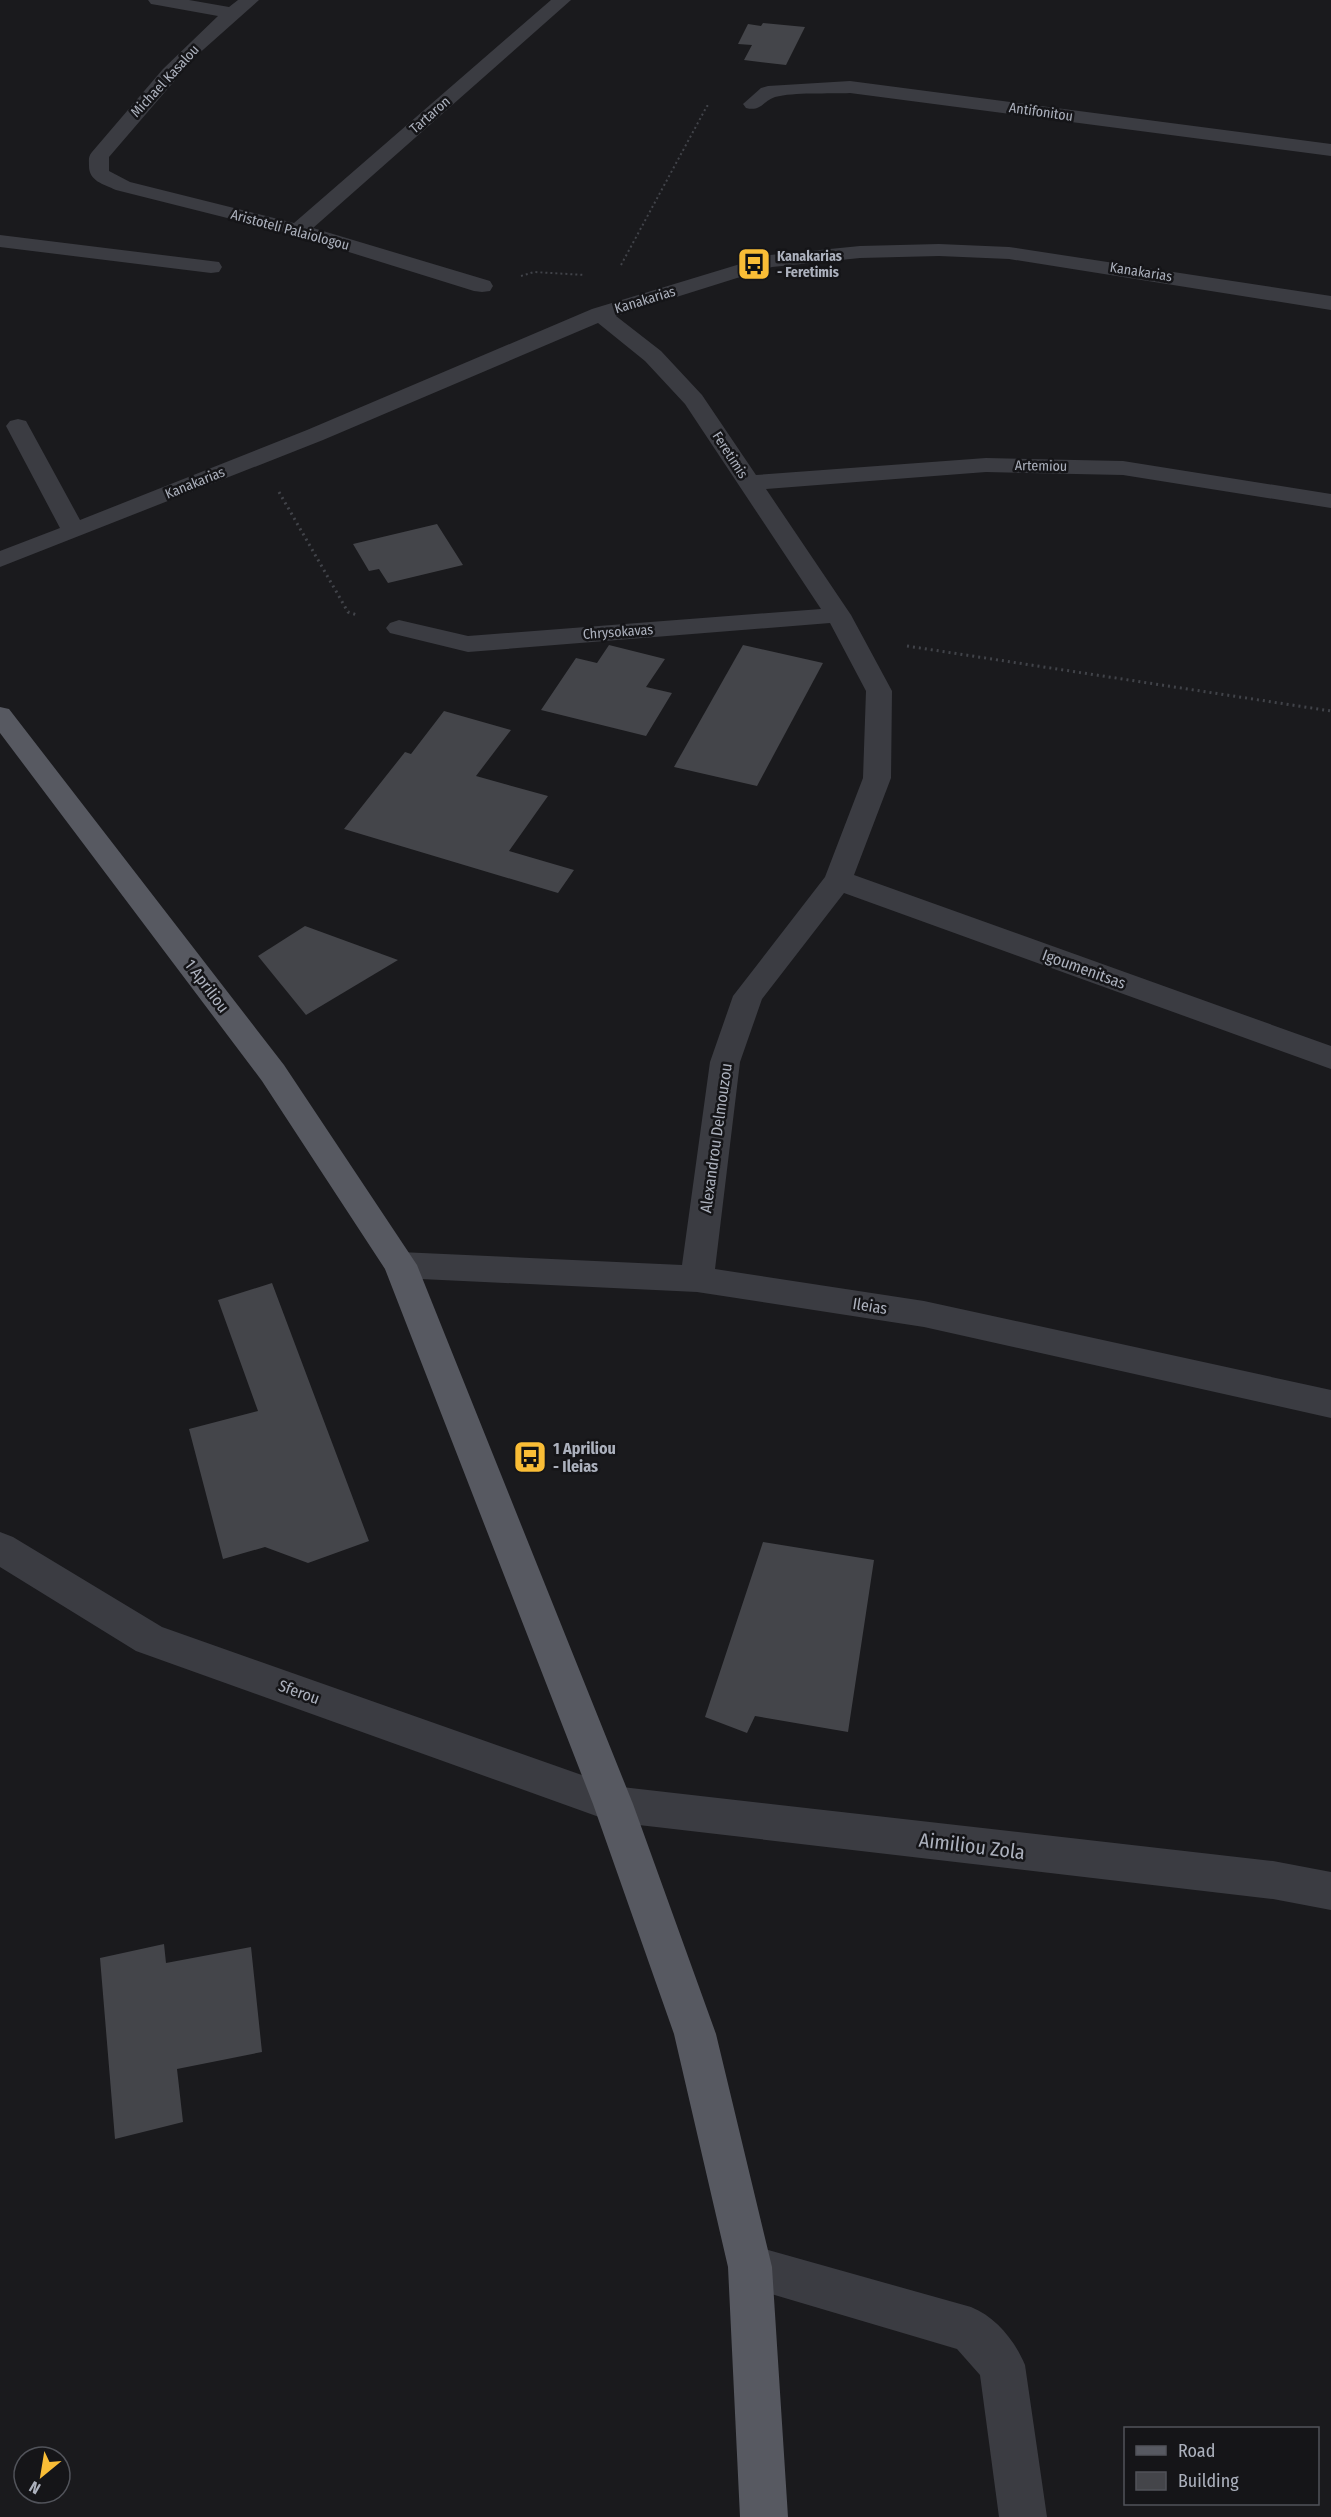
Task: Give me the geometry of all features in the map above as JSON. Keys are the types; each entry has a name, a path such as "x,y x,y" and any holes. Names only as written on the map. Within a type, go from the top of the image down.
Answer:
{"main road":[{"name":"1 Apriliou","path":"0,715 273,1072 400,1266 613,1804 695,2034 750,2267 765,2517"}],"street":[{"path":"157,0 232,13"},
{"name":"Michael Kasalou","path":"99,174 99,156 170,72 232,13 250,0"},
{"name":"Tartaron","path":"298,230 562,0"},
{"name":"Antifonitou","path":"753,104 768,92 850,87 1331,150"},
{"name":"Aristoteli Palaiologou","path":"99,174 123,186 298,230 482,286"},
{"path":"0,241 211,267"},
{"name":"Kanakarias","path":"0,560 259,457 600,314 770,261 861,252 928,250 1009,253 1331,303"},
{"name":"Feretimis","path":"600,314 653,356 694,400 844,626"},
{"path":"18,426 74,531"},
{"name":"Artemiou","path":"749,483 986,465 1123,468 1331,501"},
{"name":"Chrysokavas","path":"399,628 468,644 844,626"},
{"name":"Alexandrou Delmouzou","path":"697,1279 725,1062 748,996 838,880 877,778 879,691 844,626"},
{"name":"Igoumenitsas","path":"838,880 1331,1058"},
{"name":"Ileias","path":"400,1266 697,1279 924,1314 1331,1404"},
{"name":"Sferou","path":"0,1548 149,1639 613,1804"},
{"name":"Aimiliou Zola","path":"613,1804 1273,1880 1331,1891"},
{"path":"750,2267 971,2330 1002,2365 1023,2517"}],"path":[{"path":"600,314 615,277 707,106 753,104"},
{"path":"482,286 534,272 615,277"},
{"path":"259,457 348,612 399,628"},
{"path":"844,626 1331,711"}],"building":[{"path":"763,23 805,27 786,65 744,60 752,45 738,44 748,24 761,26"},
{"path":"437,524 463,565 388,583 379,569 369,571 353,544"},
{"path":"609,645 665,659 646,687 672,693 646,736 541,710 576,658 597,663"},
{"path":"743,645 823,663 757,786 674,767"},
{"path":"444,711 511,730 476,776 548,796 509,851 574,870 558,893 344,829 405,752 411,754"},
{"path":"305,926 398,960 306,1015 258,956"},
{"path":"272,1283 369,1541 308,1563 265,1547 223,1559 189,1429 258,1411 218,1300"},
{"path":"763,1542 874,1560 848,1732 755,1716 747,1733 705,1717"},
{"path":"164,1944 166,1963 251,1947 262,2052 177,2069 183,2122 115,2139 100,1958"}],"place":[{"name":"Kanakarias - Feretimis","path":"754,264"},
{"name":"1 Apriliou - Ileias","path":"530,1457"}]}
